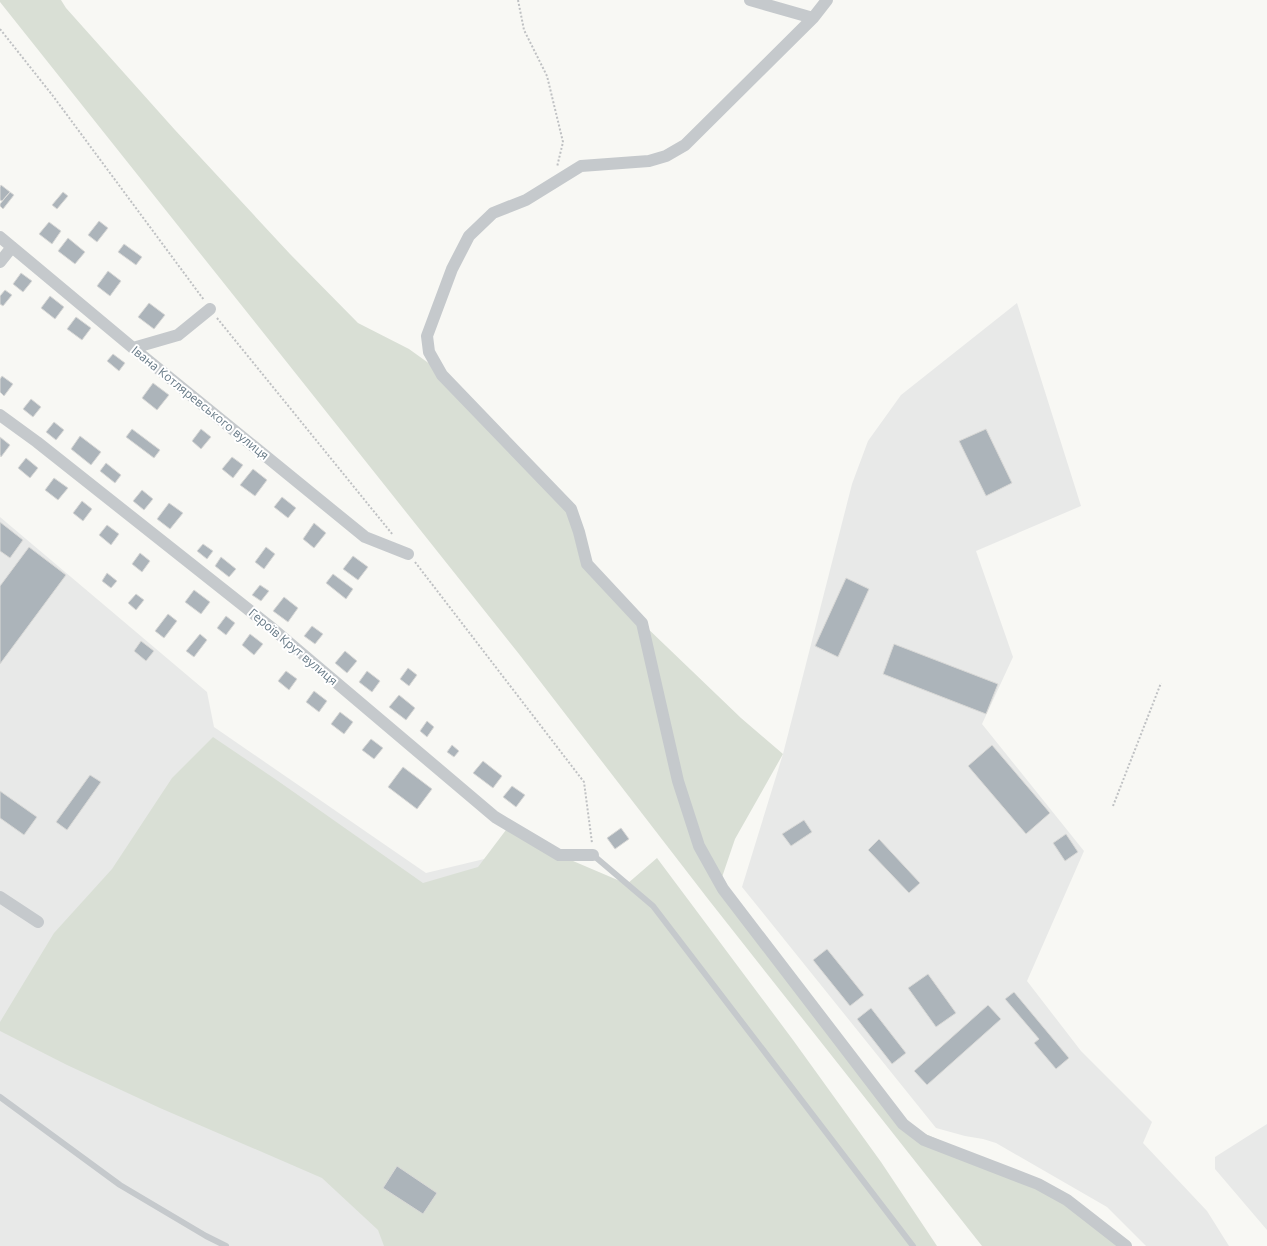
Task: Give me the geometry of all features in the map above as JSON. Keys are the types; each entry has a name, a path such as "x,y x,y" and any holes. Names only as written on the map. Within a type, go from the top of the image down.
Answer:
{"street":[{"path":"750,0 813,18"},
{"path":"827,0 813,18 685,145 666,156 649,161 581,166 526,200 493,213 468,236 452,269 427,336 429,352 442,375 570,509 579,532 587,564 642,623 678,782 699,846 723,890 903,1124 924,1140 1038,1184 1067,1200 1126,1246"},
{"name":"Івана Котляревського вулиця","path":"0,237 133,348 365,537 408,554"},
{"path":"0,262 12,247"},
{"path":"133,348 178,335 210,309"},
{"name":"Героїв Крут вулиця","path":"0,415 37,442 273,629 495,817 558,855 593,854"},
{"path":"0,897 38,922"}],"lane":[{"path":"593,854 653,906 914,1246"},
{"path":"0,1097 120,1185 206,1236 226,1246"}],"path":[{"path":"518,0 524,30 546,76 563,142 554,182"},
{"path":"0,29 53,96 210,309 394,536"},
{"path":"408,554 584,782 593,854"},
{"path":"1113,806 1161,683"}],"shaded area":[{"path":"0,0 61,0 66,8 175,130 290,254 358,323 409,349 434,367 571,509 584,563 642,623 741,718 783,754 735,839 720,883 903,1124 1038,1184 1126,1246 982,1246 708,899 519,654 0,2"},
{"path":"1017,303 1081,506 976,551 1013,657 982,724 1084,851 1027,981 1081,1051 1152,1122 1143,1143 1207,1211 1229,1246 1146,1246 1107,1207 996,1143 936,1128 742,887 783,754 852,484 868,441 901,395"},
{"path":"0,517 207,692 214,727 426,873 505,854 900,1246 0,1246"},
{"path":"213,737 423,883 478,867 509,826 559,855 627,884 657,858 793,1040 881,1162 937,1246 384,1246 378,1230 322,1178 160,1108 67,1065 0,1031 0,1022 54,933 112,869 172,778"},
{"path":"1267,1124 1267,1230 1215,1169 1215,1157"}],"building":[{"path":"1,185 10,192 2,201 0,200"},
{"path":"10,192 14,195 3,209 0,204"},
{"path":"63,192 68,196 57,209 52,205"},
{"path":"99,221 108,228 97,242 88,235"},
{"path":"49,222 61,231 52,244 39,234"},
{"path":"68,238 85,252 75,264 58,251"},
{"path":"124,244 142,257 136,265 118,252"},
{"path":"108,271 121,281 110,296 97,286"},
{"path":"21,273 32,281 23,292 13,284"},
{"path":"5,290 12,295 3,306 0,304 0,296"},
{"path":"50,296 64,307 55,319 41,308"},
{"path":"149,303 165,315 154,329 138,317"},
{"path":"76,317 91,328 82,340 67,329"},
{"path":"113,354 125,363 119,371 107,361"},
{"path":"2,376 13,384 4,396 0,392 0,379"},
{"path":"153,383 169,395 157,410 142,398"},
{"path":"31,399 41,407 33,417 23,409"},
{"path":"54,422 64,430 56,440 46,432"},
{"path":"132,429 160,450 154,458 126,437"},
{"path":"201,429 211,437 201,449 192,441"},
{"path":"986,429 1012,483 986,496 959,441"},
{"path":"80,436 101,452 91,465 71,449"},
{"path":"0,437 10,445 1,457 0,455"},
{"path":"232,457 243,465 233,478 222,469"},
{"path":"26,458 38,468 30,478 18,468"},
{"path":"106,463 121,475 115,483 100,471"},
{"path":"253,469 267,480 255,496 240,485"},
{"path":"54,478 68,488 58,500 45,490"},
{"path":"142,490 153,499 144,510 133,501"},
{"path":"282,497 296,508 288,518 274,507"},
{"path":"82,501 92,509 83,521 73,513"},
{"path":"169,503 183,513 170,529 157,519"},
{"path":"0,522 23,540 10,558 0,551"},
{"path":"314,523 326,533 314,548 303,539"},
{"path":"107,525 119,534 111,545 99,535"},
{"path":"203,544 213,551 207,559 197,551"},
{"path":"29,547 66,575 0,664 0,586"},
{"path":"266,547 275,554 264,569 255,562"},
{"path":"140,553 150,561 142,572 132,564"},
{"path":"353,556 368,567 358,580 343,569"},
{"path":"221,557 236,569 229,577 215,566"},
{"path":"107,573 117,581 111,588 102,581"},
{"path":"333,574 353,589 346,599 326,583"},
{"path":"846,578 869,589 838,657 815,646"},
{"path":"260,585 269,591 261,601 252,595"},
{"path":"194,590 210,602 201,614 185,602"},
{"path":"136,594 144,600 136,610 128,603"},
{"path":"284,597 298,608 288,622 273,611"},
{"path":"168,614 177,621 164,638 155,631"},
{"path":"226,616 235,623 226,635 217,628"},
{"path":"312,626 323,634 315,644 304,636"},
{"path":"200,634 207,640 194,657 186,651"},
{"path":"250,634 263,644 254,655 242,645"},
{"path":"141,641 154,651 146,661 134,651"},
{"path":"894,644 998,684 986,714 883,674"},
{"path":"345,651 357,661 347,673 335,663"},
{"path":"408,668 417,675 409,686 400,679"},
{"path":"286,671 297,679 289,690 278,681"},
{"path":"367,671 380,681 372,692 359,682"},
{"path":"314,691 327,701 319,712 306,702"},
{"path":"399,695 415,708 406,720 389,707"},
{"path":"340,712 353,722 344,734 331,724"},
{"path":"427,721 434,727 427,737 420,731"},
{"path":"371,739 383,748 374,759 362,750"},
{"path":"452,745 459,751 454,757 447,752"},
{"path":"992,745 1050,813 1026,834 968,766"},
{"path":"483,761 502,776 493,788 473,773"},
{"path":"403,767 432,789 417,809 388,787"},
{"path":"90,775 101,782 67,830 56,822"},
{"path":"512,786 525,795 516,807 503,797"},
{"path":"0,791 37,817 24,835 0,818"},
{"path":"804,820 812,832 791,846 782,834"},
{"path":"621,828 629,839 615,849 607,838"},
{"path":"1066,834 1078,852 1065,861 1053,843"},
{"path":"879,839 920,883 909,893 868,850"},
{"path":"827,949 864,995 850,1006 813,960"},
{"path":"928,974 956,1013 936,1027 908,988"},
{"path":"1014,992 1069,1058 1056,1069 1034,1043 1039,1039 1005,999"},
{"path":"988,1005 1001,1019 927,1085 914,1071"},
{"path":"871,1008 906,1053 892,1064 857,1019"},
{"path":"397,1166 437,1193 423,1214 383,1188"}]}
